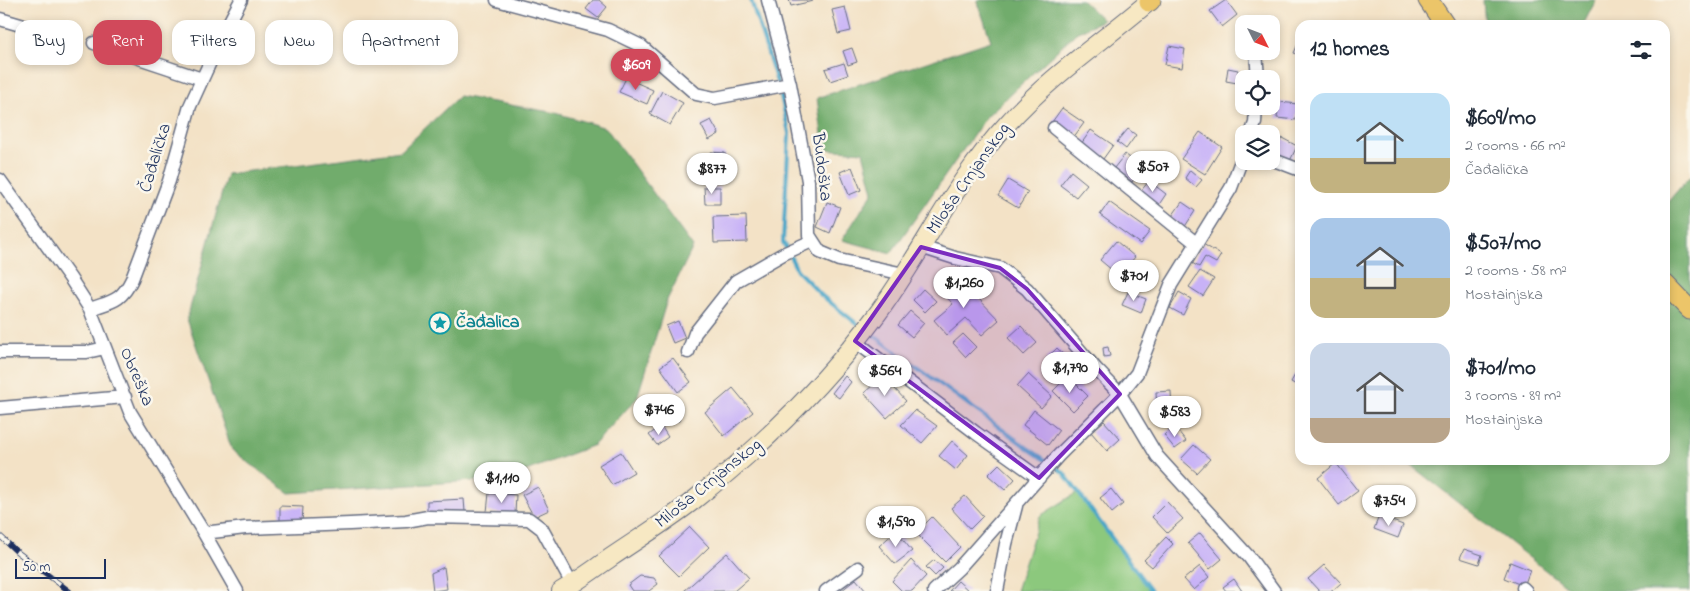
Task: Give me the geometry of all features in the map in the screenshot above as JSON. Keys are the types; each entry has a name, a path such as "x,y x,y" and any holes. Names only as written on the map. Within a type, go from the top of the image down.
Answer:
{"main road":[{"path":"1419,0 1437,13"},
{"name":"Miloša Crnjanskog","path":"566,588 674,514 744,458 783,421 875,316 975,164 1007,124 1041,91 1151,1"},
{"path":"1670,289 1690,310"}],"street":[{"name":"Čađalička","path":"90,309 117,300 126,291 132,279 169,181 190,106 242,0"},
{"path":"497,0 608,30 641,46 696,94 715,98 790,84"},
{"name":"Budoška","path":"768,0 790,84 808,181 809,235 812,241"},
{"path":"0,19 15,23"},
{"path":"160,65 202,79"},
{"path":"1054,128 1197,244"},
{"path":"1280,162 1295,168"},
{"path":"934,591 958,568 1058,456 1120,394 1137,373 1171,285 1231,188 1238,170"},
{"name":"Obreška","path":"0,180 90,309 130,412 237,591"},
{"path":"688,352 695,333 736,281 783,254 812,241 820,252 839,260 904,274"},
{"path":"922,247 956,258 1000,268 1027,289 1120,394 1157,456 1249,557 1274,591"},
{"path":"858,337 976,433 1041,476"},
{"path":"0,352 87,352 105,348"},
{"path":"0,408 125,397"},
{"path":"998,591 1006,544 1017,504"},
{"path":"204,533 245,528 406,521 428,517 530,519 542,529 566,588"},
{"path":"826,591 858,568"}],"highlighted area":[{"path":"921,247 1000,268 1027,289 1120,394 1039,478 855,341"}],"green space":[{"path":"977,0 1082,0 1103,20 1076,33 987,116 891,253 842,240 873,192 863,152 824,149 817,98 991,41"},
{"path":"1483,0 1596,0 1586,20 1485,20"},
{"path":"459,96 556,113 606,128 693,247 667,300 637,398 594,445 505,479 289,493 232,450 187,319 227,174 401,151"},
{"path":"1690,176 1690,591 1572,591 1410,465 1670,465 1670,199"},
{"path":"1078,492 1151,591 1016,591 1040,516"}],"building":[{"path":"593,0 599,0 607,7 598,18 586,9"},
{"path":"789,0 812,0 813,1 791,6"},
{"path":"1226,0 1237,15 1222,27 1210,11"},
{"path":"845,7 851,31 838,34 832,10"},
{"path":"1169,46 1185,49 1182,68 1165,65"},
{"path":"852,48 857,62 848,65 843,51"},
{"path":"844,63 848,75 830,81 825,69"},
{"path":"1228,68 1238,70 1235,70 1235,83 1226,81"},
{"path":"626,78 653,90 647,104 619,92"},
{"path":"662,91 683,103 670,125 650,114"},
{"path":"1280,102 1295,104 1295,120 1277,118 1277,115 1280,115"},
{"path":"1062,108 1084,123 1073,138 1052,122"},
{"path":"711,120 719,134 709,140 701,125"},
{"path":"1128,129 1136,135 1126,149 1117,142"},
{"path":"1091,130 1113,145 1103,159 1081,144"},
{"path":"1200,132 1222,147 1205,174 1181,159"},
{"path":"1282,138 1295,145 1295,150 1289,163 1280,157 1280,141"},
{"path":"711,152 725,153 725,171 711,170"},
{"path":"1125,154 1143,168 1132,182 1114,168"},
{"path":"852,167 861,190 849,195 840,172"},
{"path":"1190,170 1202,180 1196,187 1185,178"},
{"path":"1071,171 1087,184 1076,197 1060,185"},
{"path":"1008,180 1028,192 1018,208 998,196"},
{"path":"1149,181 1166,194 1158,206 1140,192"},
{"path":"704,187 720,187 720,204 705,204"},
{"path":"827,202 840,207 830,233 817,227"},
{"path":"1109,202 1150,231 1140,244 1100,215"},
{"path":"1182,202 1195,211 1184,228 1170,219"},
{"path":"746,216 747,242 714,243 713,217"},
{"path":"1116,241 1135,257 1119,276 1100,260"},
{"path":"1203,244 1221,255 1216,263 1205,257 1199,267 1192,263"},
{"path":"1200,271 1214,279 1203,296 1189,287"},
{"path":"956,275 999,320 982,335 966,318 947,335 934,320 953,304 940,290"},
{"path":"923,289 936,301 925,312 913,300"},
{"path":"1128,292 1146,299 1141,313 1122,305"},
{"path":"1179,292 1191,299 1183,315 1170,308"},
{"path":"910,311 924,323 912,337 898,325"},
{"path":"678,321 685,338 673,343 666,326"},
{"path":"1021,326 1037,343 1024,355 1008,338"},
{"path":"963,334 976,347 966,357 953,343"},
{"path":"1108,347 1110,356 1104,357 1103,348"},
{"path":"1057,348 1069,361 1059,371 1046,359"},
{"path":"673,358 691,382 678,392 660,367"},
{"path":"1028,374 1052,396 1041,408 1017,386"},
{"path":"1295,375 1295,384 1291,382"},
{"path":"845,376 851,382 839,398 832,393"},
{"path":"883,376 906,401 887,418 864,393"},
{"path":"1068,376 1088,396 1073,411 1053,391"},
{"path":"733,388 753,412 724,436 705,412"},
{"path":"1171,391 1172,413 1157,414 1156,392"},
{"path":"1196,406 1196,413 1189,413 1187,407"},
{"path":"915,410 937,426 922,443 901,425"},
{"path":"1034,410 1059,430 1048,445 1023,425"},
{"path":"665,411 680,413 679,421 664,418"},
{"path":"1104,421 1120,439 1107,451 1091,432"},
{"path":"661,426 668,437 657,445 649,435"},
{"path":"1174,426 1186,441 1175,449 1164,435"},
{"path":"952,441 968,455 956,470 939,456"},
{"path":"1194,445 1210,459 1197,473 1181,459"},
{"path":"621,452 634,472 612,485 599,465"},
{"path":"999,464 1015,479 1005,490 988,475"},
{"path":"1334,465 1338,465 1358,491 1339,505 1318,478"},
{"path":"538,487 549,510 534,517 522,495"},
{"path":"1111,489 1123,504 1112,513 1100,498"},
{"path":"489,493 516,495 515,514 487,512"},
{"path":"965,496 983,516 970,529 951,508"},
{"path":"464,499 465,512 427,513 427,501"},
{"path":"1167,502 1183,519 1167,533 1152,517"},
{"path":"280,506 303,507 302,522 280,522"},
{"path":"1379,516 1403,525 1398,538 1374,529"},
{"path":"932,517 960,547 945,562 916,533"},
{"path":"690,527 709,547 679,576 659,556"},
{"path":"896,531 912,551 895,564 879,546"},
{"path":"1200,533 1222,559 1210,569 1188,543"},
{"path":"1166,537 1173,544 1152,567 1144,560"},
{"path":"1464,549 1482,555 1479,564 1460,558"},
{"path":"727,553 749,578 734,591 684,591"},
{"path":"911,560 926,576 912,591 902,591 892,581"},
{"path":"934,560 943,568 935,576 926,567"},
{"path":"1510,562 1530,570 1524,586 1504,578"},
{"path":"1324,565 1341,583 1332,591 1319,591 1308,579"},
{"path":"1200,566 1209,577 1194,590 1184,579"},
{"path":"444,567 447,589 433,591 431,573"},
{"path":"640,576 654,578 658,584 649,591 632,591 628,585"},
{"path":"856,579 866,591 841,591"},
{"path":"1234,579 1242,591 1226,591 1223,587"},
{"path":"958,581 969,591 949,591"}],"waterway":[{"path":"751,0 777,82"},
{"path":"781,95 789,133 783,242 797,270 821,295 861,327"},
{"path":"869,332 1063,472 1151,591"}],"railway":[{"path":"0,536 16,551 69,591"}],"place":[{"name":"Čađalica","path":"440,323"}]}
